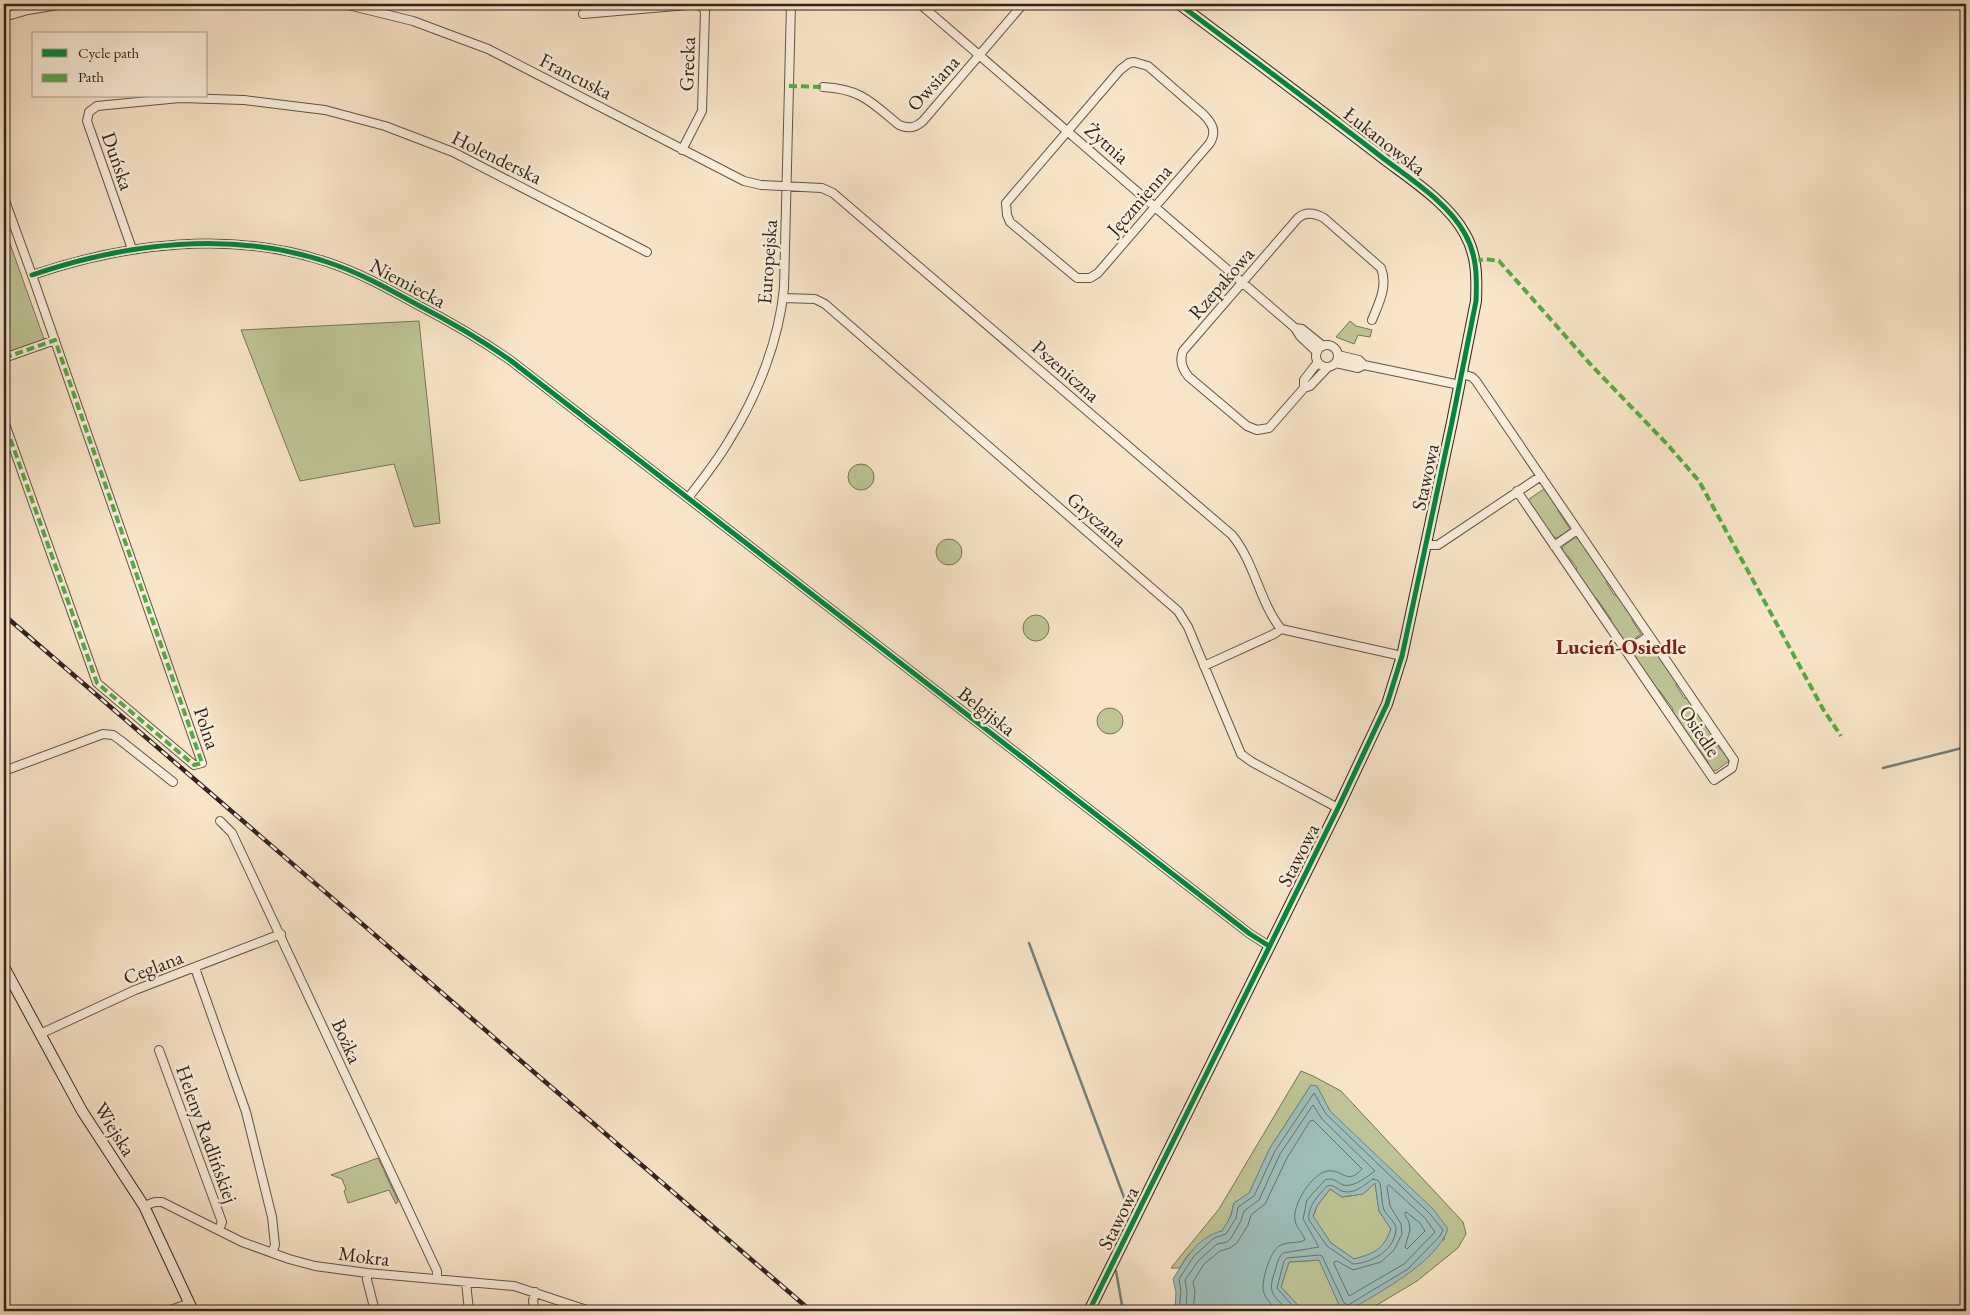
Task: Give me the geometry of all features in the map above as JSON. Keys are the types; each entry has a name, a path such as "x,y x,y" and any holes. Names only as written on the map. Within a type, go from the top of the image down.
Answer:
{"street":[{"path":"4,17 28,10 64,4"},
{"name":"Francuska","path":"344,4 413,21 488,49 744,181 761,185 787,187"},
{"name":"Grecka","path":"583,14 699,4 705,11 702,111 682,150"},
{"name":"Europejska","path":"688,498 721,453 741,419 764,369 773,342 783,298 791,4"},
{"name":"Żytnia","path":"920,4 1243,282 1295,328 1300,336 1317,352"},
{"name":"Owsiana","path":"823,87 846,89 860,94 899,125 911,128 923,121 1023,4"},
{"name":"Łukanowska","path":"1179,4 1427,193 1459,224 1472,252 1477,282 1476,301 1460,385"},
{"name":"Jęczmienna","path":"1134,62 1148,66 1208,119 1214,131 1210,143 1098,273 1090,278 1077,278 1010,222 1006,208 1008,199 1068,131 1123,67 1134,62"},
{"name":"Duńska","path":"132,249 87,121 89,112 97,106 180,98 244,100 325,110"},
{"name":"Holenderska","path":"325,110 385,126 453,152 647,252"},
{"name":"Pszeniczna","path":"787,187 822,188 841,198 1232,535 1244,554 1271,615 1281,629"},
{"name":"Polna","path":"4,198 202,764 194,765 97,683 4,421"},
{"name":"Rzepakowa","path":"1328,366 1310,386 1304,388 1269,428 1257,430 1247,426 1186,373 1181,362 1183,351 1298,218 1305,214 1318,215 1381,268 1384,286 1372,320"},
{"name":"Niemiecka","path":"32,275 90,257 132,249 175,244 216,244 255,247 318,259 360,274 483,340 688,498"},
{"name":"Gryczana","path":"783,298 815,299 825,304 1171,605 1184,618 1237,746 1244,757 1338,808"},
{"name":"Żytnia","path":"1295,328 1302,329 1322,346"},
{"path":"4,358 55,340"},
{"path":"1337,359 1328,366 1318,362 1317,352 1322,346 1332,346 1337,359 1358,368 1364,365 1460,385"},
{"name":"Rzepakowa","path":"1304,388 1304,380 1318,362"},
{"name":"Osiedle","path":"1462,374 1467,374 1476,381 1734,760 1732,768 1714,780 1517,491"},
{"name":"Stawowa","path":"1089,1311 1380,722 1402,656 1460,385"},
{"path":"1425,545 1438,545 1541,476"},
{"name":"Belgijska","path":"688,498 1250,934 1270,946"},
{"path":"1554,546 1577,530"},
{"path":"1204,666 1281,629 1402,656"},
{"path":"1626,651 1649,636"},
{"path":"4,771 103,734 113,735 172,782"},
{"name":"Bożka","path":"220,821 232,832 281,934 437,1271 437,1279"},
{"name":"Ceglana","path":"40,1034 135,990 281,934"},
{"name":"Wiejska","path":"4,967 82,1111 144,1206 191,1307"},
{"path":"196,968 246,1112 272,1217 275,1245 272,1253"},
{"name":"Heleny Radlińskiej","path":"159,1050 222,1222 219,1230"},
{"name":"Mokra","path":"144,1206 155,1202 162,1202 242,1242 315,1266 367,1273 514,1286 590,1311"},
{"path":"367,1273 375,1311"},
{"path":"466,1282 469,1311"},
{"path":"535,1292 533,1301 535,1311"},
{"path":"168,1311 191,1307"}],"green space":[{"path":"4,227 44,339 43,341 4,354"},
{"path":"419,321 440,523 414,527 394,464 300,481 241,330"},
{"path":"1350,321 1356,326 1372,330 1370,337 1358,335 1354,344 1336,337"},
{"path":"861,464 870,468 874,477 870,486 861,490 852,486 848,477 852,468"},
{"path":"1547,489 1559,507 1558,511 1570,529 1557,538 1553,537 1528,502 1529,499"},
{"path":"1575,538 1580,539 1607,577 1606,582 1614,595 1619,595 1633,615 1632,620 1641,634 1630,642 1622,641 1610,623 1611,619 1597,599 1593,598 1575,572 1577,568 1568,556 1562,552 1563,546"},
{"path":"949,539 958,543 962,552 958,561 949,565 940,561 936,552 940,543"},
{"path":"1036,615 1045,619 1049,628 1045,637 1036,641 1027,637 1023,628 1027,619"},
{"path":"1650,643 1677,681 1676,685 1684,698 1689,699 1712,732 1711,737 1720,749 1724,750 1729,761 1717,770 1712,771 1707,767 1708,762 1700,750 1695,749 1672,714 1673,709 1659,690 1654,689 1634,657 1636,649"},
{"path":"1110,708 1119,712 1123,721 1119,730 1110,734 1101,730 1097,721 1101,712"},
{"path":"1301,1071 1341,1091 1463,1222 1466,1234 1458,1248 1417,1281 1367,1311 1303,1311 1281,1287 1289,1262 1320,1260 1340,1307 1445,1239 1330,1111 1317,1087 1311,1085 1270,1148 1249,1194 1234,1203 1231,1215 1223,1229 1191,1252 1180,1268 1171,1268 1219,1209"},
{"path":"378,1158 398,1201 396,1204 389,1190 348,1203 342,1179 331,1175"},
{"path":"1375,1183 1379,1211 1391,1229 1385,1242 1378,1250 1354,1259 1331,1243 1313,1217 1317,1206 1330,1189 1342,1197 1363,1194"}],"water":[{"path":"1311,1085 1317,1086 1330,1111 1434,1210 1448,1229 1432,1254 1419,1265 1390,1286 1348,1311 1340,1307 1319,1260 1289,1262 1281,1287 1303,1311 1175,1311 1176,1292 1173,1279 1187,1257 1199,1243 1213,1234 1222,1231 1231,1216 1234,1203 1249,1193 1270,1148","holes":["1375,1183 1379,1211 1391,1229 1385,1242 1368,1255 1354,1259 1331,1243 1313,1216 1317,1206 1330,1189 1342,1197 1363,1194"]}],"waterway":[{"path":"1883,768 1966,747"},
{"path":"1029,943 1125,1200 1129,1206"},
{"path":"1116,1271 1123,1311"}],"railway":[{"path":"4,615 811,1311"}],"marked path":[{"path":"789,86 823,87"},
{"path":"1475,261 1485,259 1499,261 1592,366 1667,444 1699,481 1823,709 1841,736"},
{"path":"4,358 55,340 202,763 194,765 97,683 4,421"}],"cycle path":[{"path":"1089,1311 1338,808 1387,704 1402,656 1476,301 1476,275 1472,250 1458,222 1448,211 1414,181 1179,4"},
{"path":"32,275 104,255 141,248 179,244 254,246 291,252 339,266 440,317 510,360 1250,934 1269,946"}],"district":[{"name":"Lucień-Osiedle","path":"1621,647"}]}
